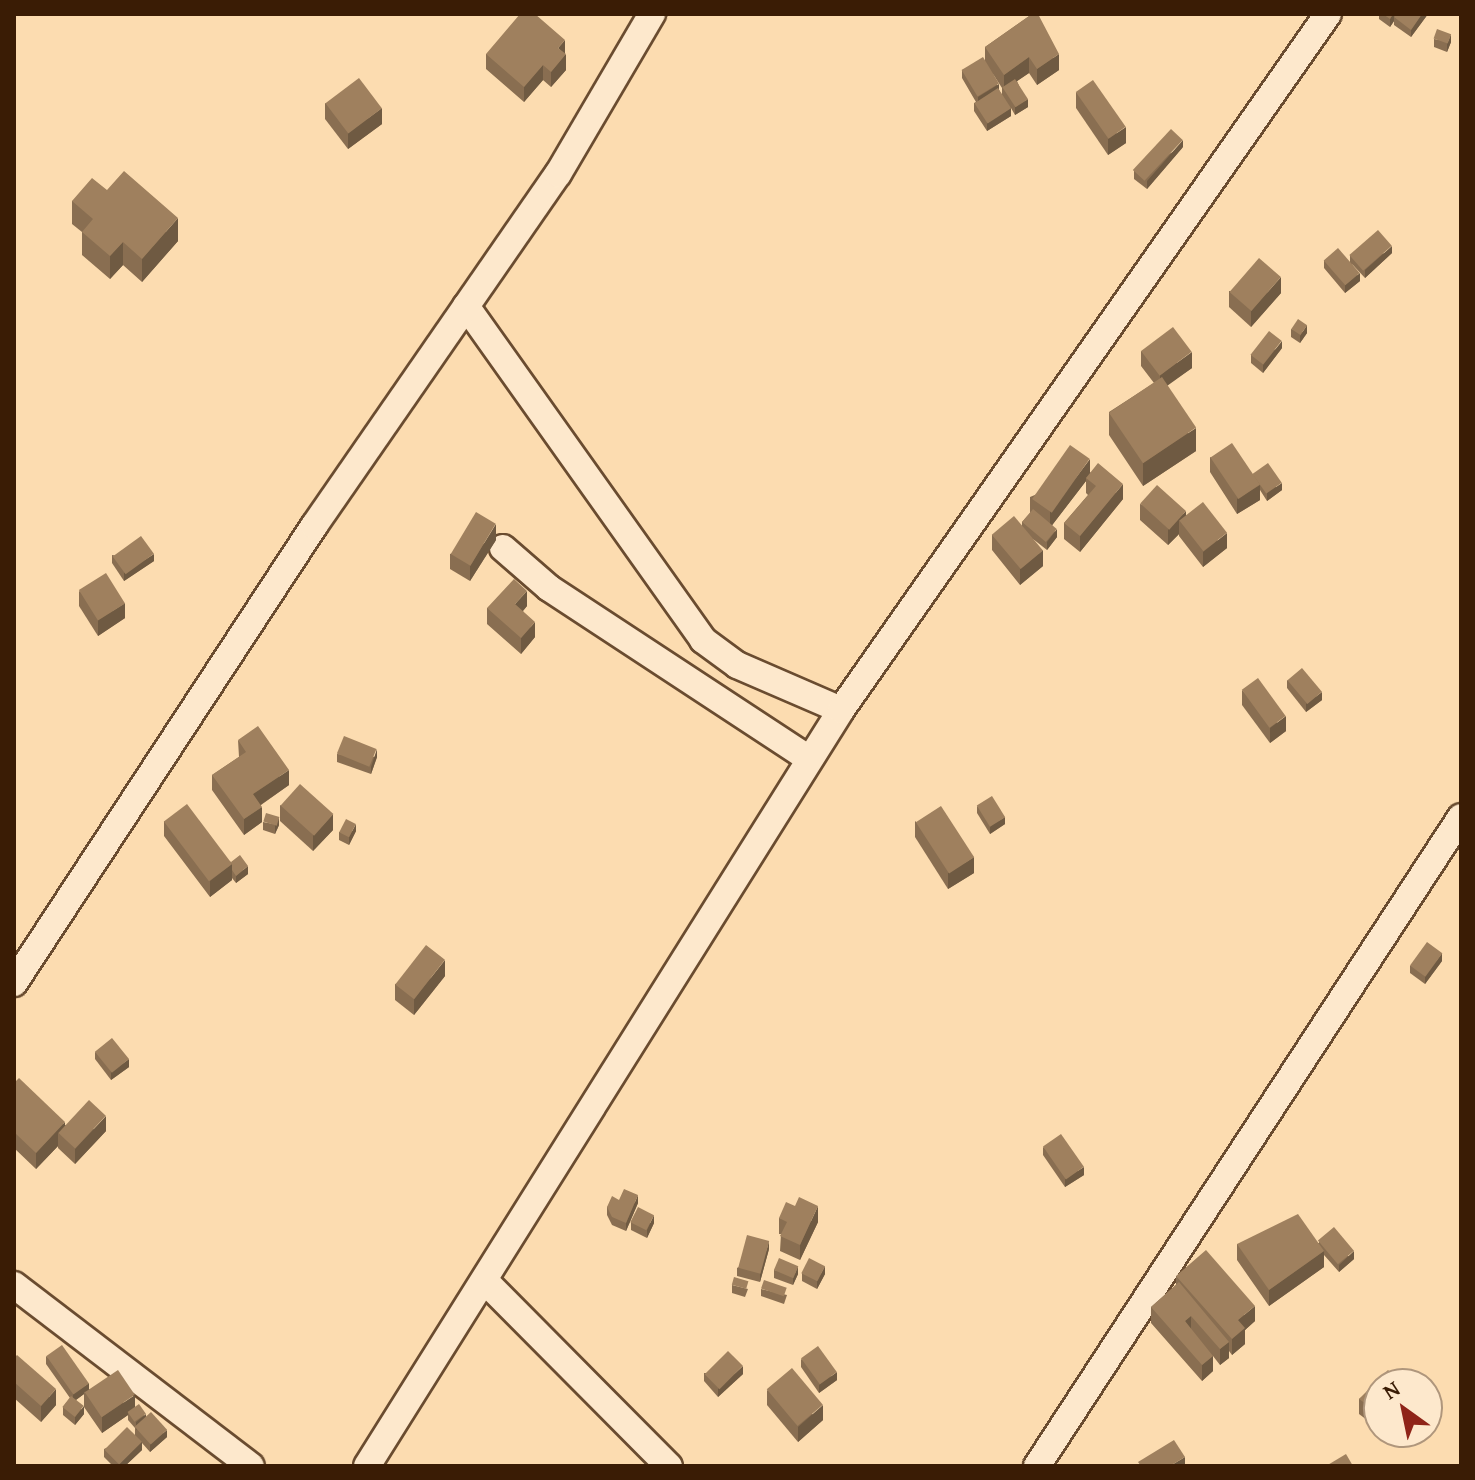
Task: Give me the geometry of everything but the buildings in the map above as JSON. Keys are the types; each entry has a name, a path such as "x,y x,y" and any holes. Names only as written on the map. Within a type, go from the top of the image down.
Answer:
{"street":[{"path":"14,983 466,306 558,174 652,14"},
{"path":"367,1466 841,710 1328,14"},
{"path":"466,306 703,640 737,665 841,710"},
{"path":"503,548 549,588 809,759"},
{"path":"1037,1466 1461,817"},
{"path":"485,1281 669,1466"},
{"path":"14,1285 251,1466"}]}
